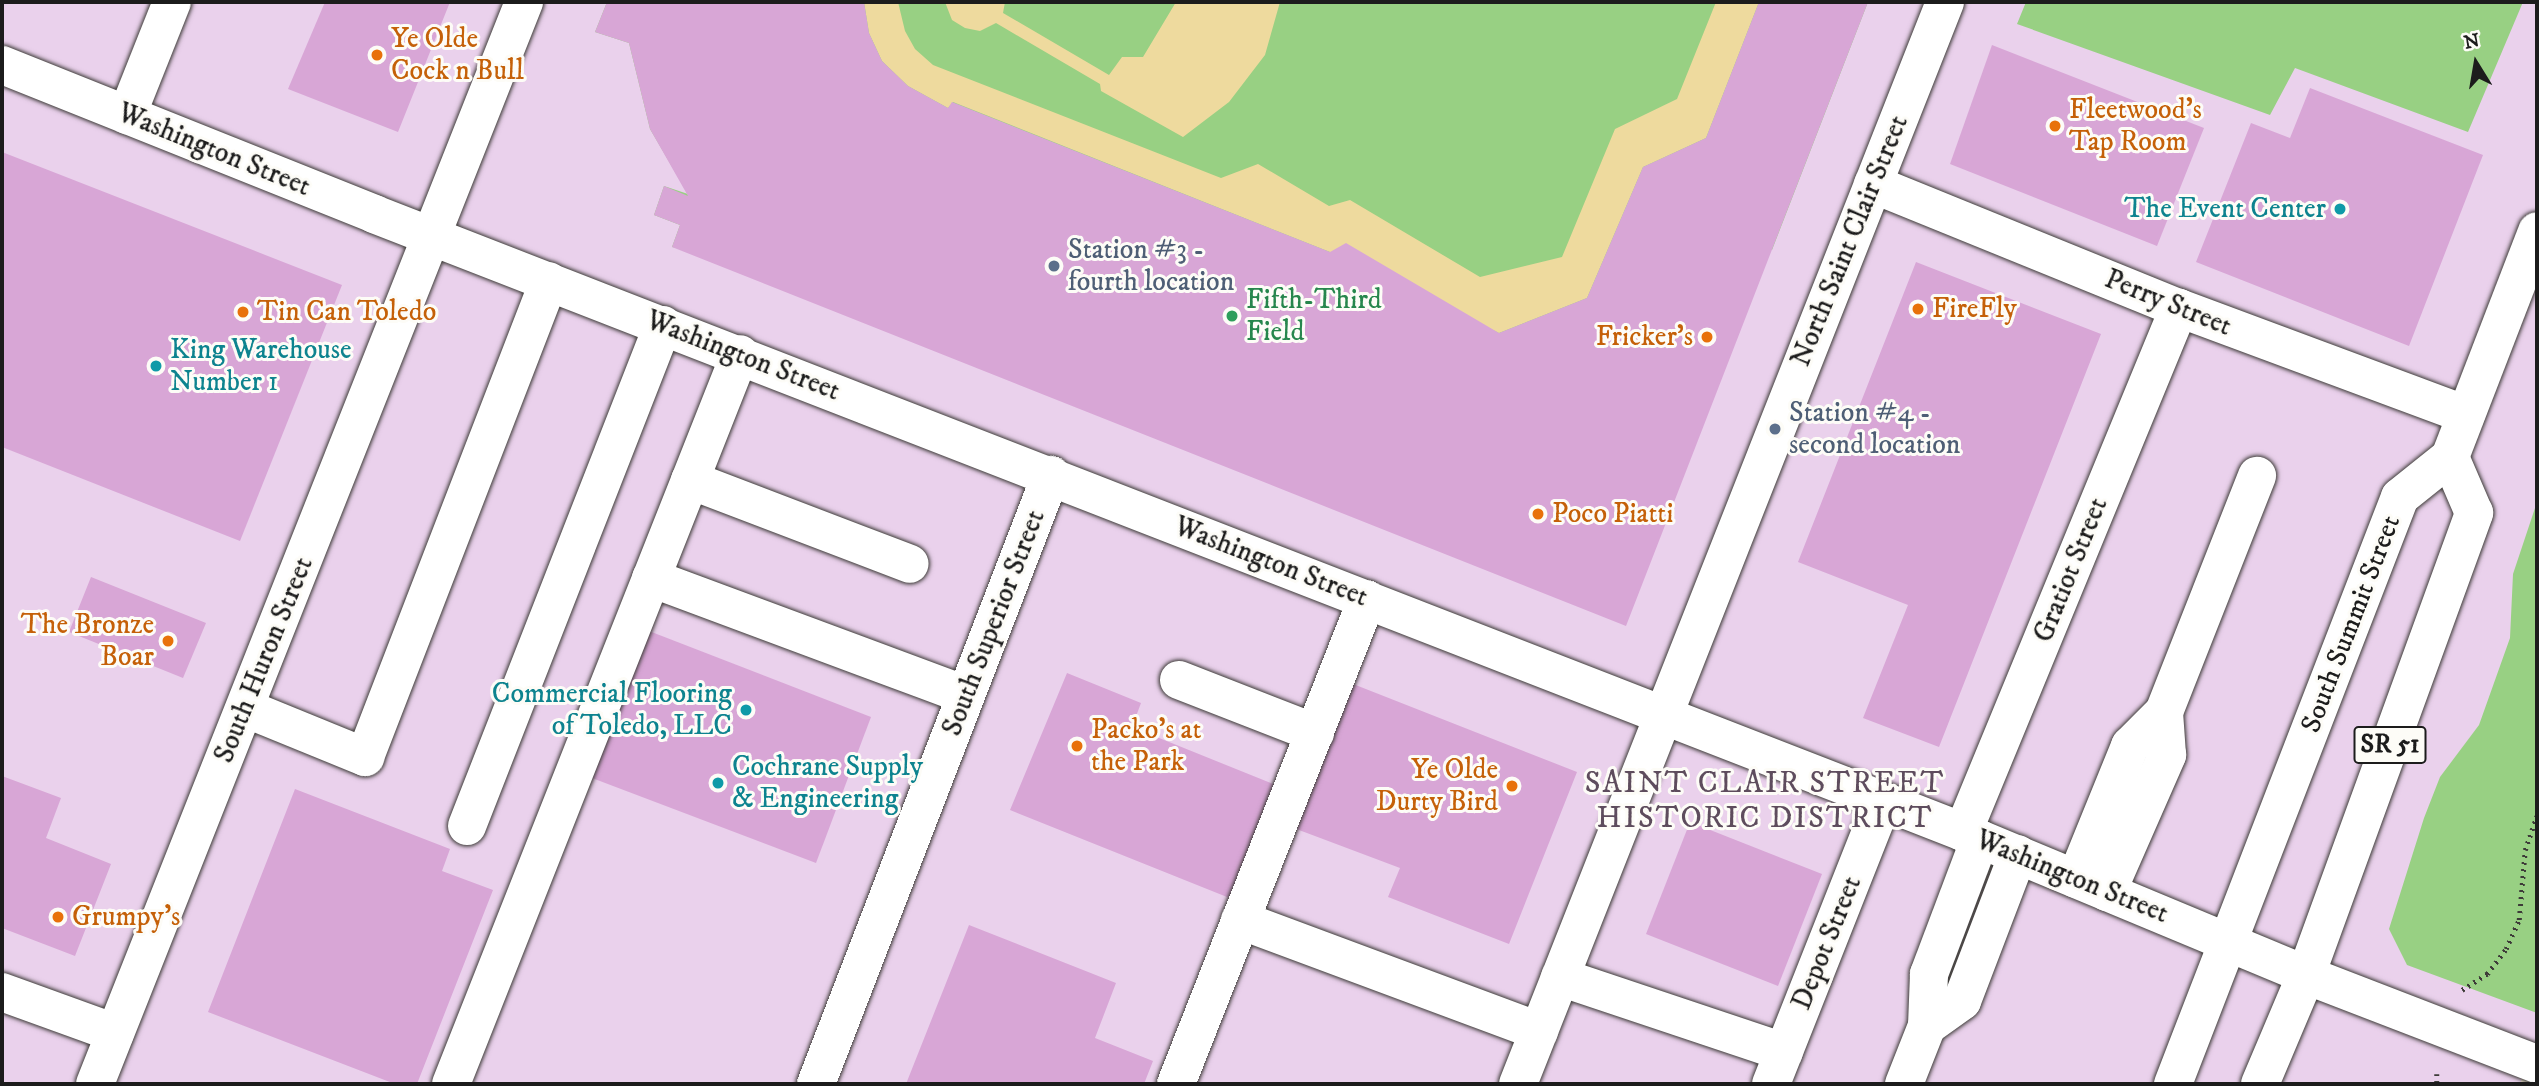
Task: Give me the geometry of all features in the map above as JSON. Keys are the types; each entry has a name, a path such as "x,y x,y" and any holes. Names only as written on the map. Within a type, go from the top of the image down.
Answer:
{"street":[{"path":"127,115 172,2"},
{"name":"South Huron Street","path":"95,1084 524,2"},
{"name":"North Saint Clair Street","path":"1518,1084 1945,2"},
{"name":"Washington Street","path":"2,65 432,237 740,354 1971,835 2306,975 2537,1064"},
{"name":"Perry Street","path":"1873,184 2179,308 2466,415"},
{"path":"2450,457 2537,230"},
{"path":"245,708 365,757 549,281"},
{"name":"Gratiot Street","path":"1927,1026 1929,974 1971,835 2179,308"},
{"path":"467,826 663,325"},
{"path":"451,1084 740,354"},
{"name":"South Summit Street","path":"2173,1084 2400,496 2450,457"},
{"name":"SR 51","path":"2260,1084 2306,975 2474,513 2450,457"},
{"name":"South Superior Street","path":"816,1084 1051,475"},
{"path":"2092,885 2167,755 2164,712 2256,476"},
{"path":"690,480 910,564"},
{"path":"651,578 966,695"},
{"path":"1176,1084 1367,599"},
{"path":"1179,680 1315,733"},
{"name":"Depot Street","path":"1778,1068 1883,801"},
{"path":"1904,1084 1927,1026 1962,1001 2018,854"},
{"path":"1240,920 1539,1031"},
{"path":"1560,977 1778,1068"},
{"path":"2,992 115,1033"}],"path":[{"path":"2460,991 2487,974 2506,949 2519,920 2525,850 2537,816"},
{"path":"2437,1074 2437,1084"}],"shaded area":[{"path":"2,2 2537,2 2537,1038 2520,1084 2,1084"}],"green space":[{"name":"Fifth-Third Field","path":"607,2 1868,2 1772,250 1662,208 1582,407 672,247 680,225 654,215 664,186 688,194 650,129 629,43 595,32"},
{"path":"2026,2 2523,2 2468,132 2295,68 2270,115 2017,24"},
{"path":"2537,502 2537,1013 2407,965 2389,929 2424,818 2440,777 2479,725 2510,638 2513,574"}],"sand":[{"path":"864,2 898,2 905,31 915,49 933,65 1221,178 1258,164 1329,206 1350,200 1480,277 1562,257 1615,129 1677,99 1716,2 1759,2 1706,138 1643,167 1587,298 1499,333 1330,252 953,102 948,108 908,86 882,61 869,33"},
{"path":"945,2 1005,2 1003,13 1109,75 1122,57 1143,57 1176,2 1280,2 1265,55 1229,102 1183,137 1101,91 1100,84 996,23 980,31 965,28 952,20"}],"building":[{"path":"325,2 450,2 398,132 288,89"},
{"name":"Fifth-Third Field","path":"607,2 864,2 869,33 882,61 908,86 948,108 952,102 1330,252 1346,243 1499,333 1587,298 1643,167 1706,138 1759,2 1868,2 1626,626 672,247 680,225 654,215 664,186 688,196 650,129 629,43 595,32"},
{"path":"1992,45 2204,128 2157,246 1950,164"},
{"name":"The Event Center","path":"2310,88 2483,155 2409,346 2196,262 2251,123 2290,138"},
{"name":"King Warehouse Number 1","path":"2,152 342,285 240,541 2,447"},
{"path":"1916,262 2101,334 1939,747 1863,718 1908,605 1798,562"},
{"path":"91,577 206,623 183,678 69,632"},
{"path":"649,631 871,717 816,863 592,778"},
{"path":"1067,673 1141,703 1132,727 1278,786 1232,899 1010,810"},
{"path":"1348,682 1577,772 1509,944 1388,897 1400,868 1291,827"},
{"path":"2,776 61,798 46,838 111,864 75,956 2,928"},
{"path":"295,789 450,849 442,871 493,890 417,1084 395,1084 208,1012"},
{"path":"1690,822 1822,874 1778,986 1646,934"},
{"path":"969,925 1116,983 1095,1038 1153,1061 1144,1084 906,1084"}],"place":[{"name":"Ye Olde Cock n Bull","path":"377,55"},
{"name":"Fleetwood's Tap Room","path":"2055,126"},
{"name":"The Event Center","path":"2340,209"},
{"name":"Station #3 - fourth location","path":"1054,266"},
{"name":"FireFly","path":"1918,309"},
{"name":"Tin Can Toledo","path":"243,312"},
{"name":"Fifth-Third Field","path":"1232,316"},
{"name":"Fricker's","path":"1707,337"},
{"name":"King Warehouse Number 1","path":"156,366"},
{"name":"Station #4 - second location","path":"1775,429"},
{"name":"Poco Piatti","path":"1538,514"},
{"name":"The Bronze Boar","path":"168,641"},
{"name":"Commercial Flooring of Toledo, LLC","path":"746,710"},
{"name":"Packo's at the Park","path":"1077,746"},
{"name":"Cochrane Supply & Engineering","path":"718,783"},
{"name":"Ye Olde Durty Bird","path":"1512,786"},
{"name":"Grumpy's","path":"58,917"}],"district":[{"name":"SAINT CLAIR STREET HISTORIC DISTRICT","path":"1765,801"}]}
